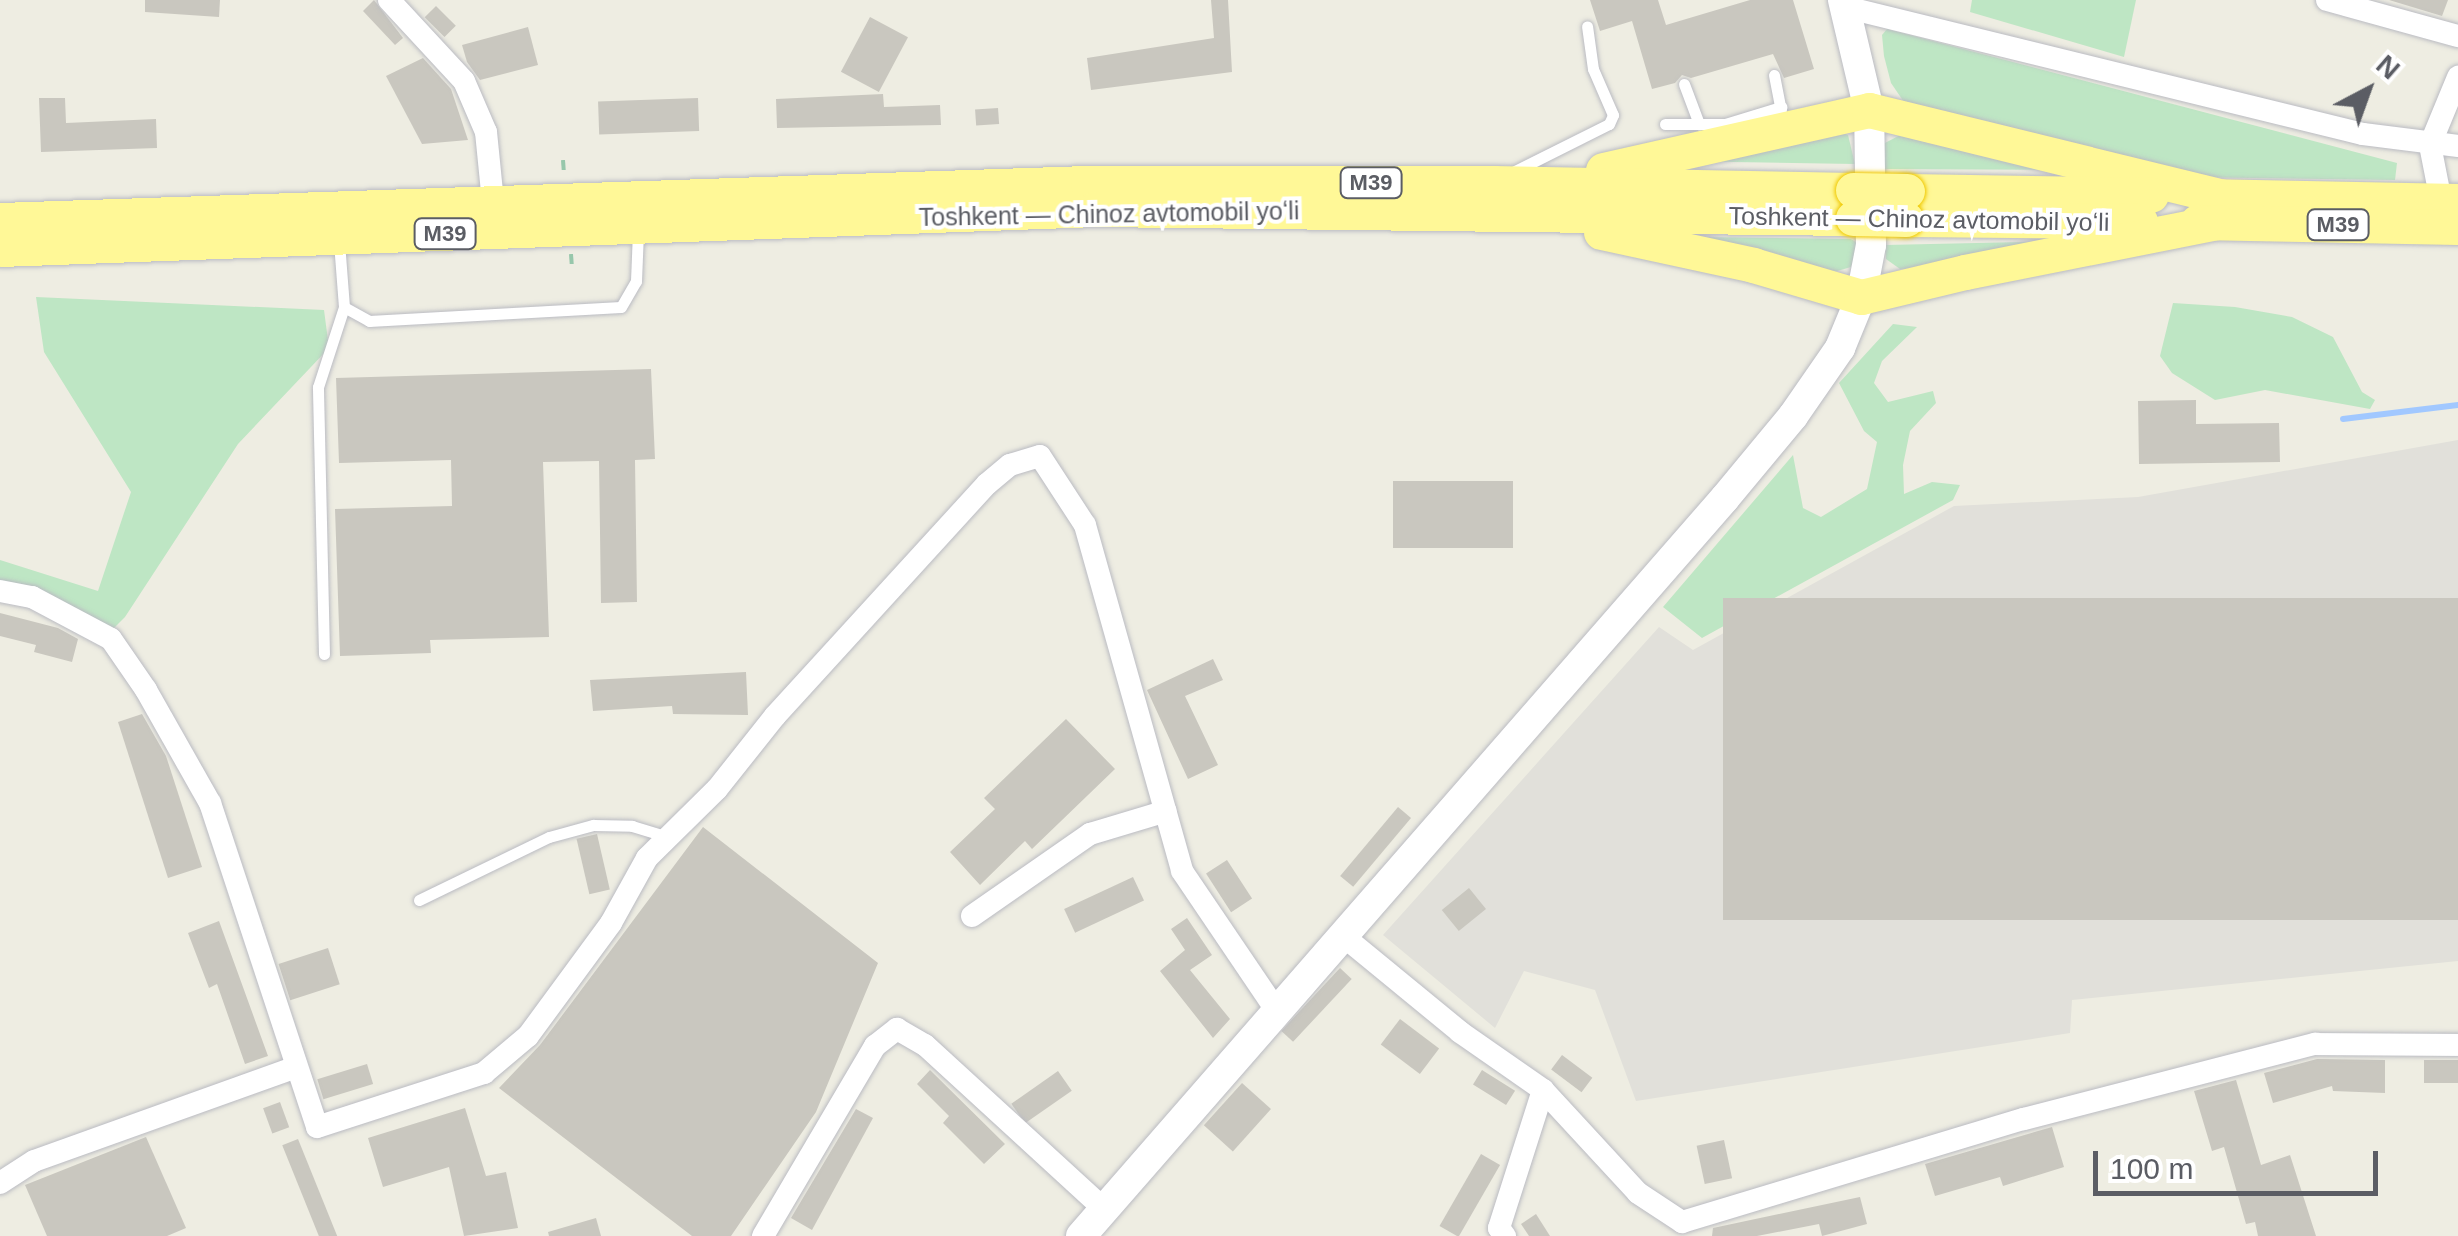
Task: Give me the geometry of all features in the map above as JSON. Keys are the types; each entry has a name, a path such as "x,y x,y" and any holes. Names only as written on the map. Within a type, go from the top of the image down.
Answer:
{"highway":[{"path":"1495,198 1717,131 1783,118 1869,110 2220,209"},
{"name":"Toshkent — Chinoz avtomobil yoʻli","path":"0,220 1088,183 1495,198 2452,210"},
{"name":"Toshkent — Chinoz avtomobil yoʻli","path":"0,249 1495,198"},
{"path":"1495,198 1874,296 2220,209"}],"main road":[{"path":"1081,1236 1760,457 1874,296 1869,110 1844,3"}],"street":[{"path":"390,0 464,82 486,132 493,202"},
{"path":"2328,0 2458,36"},
{"path":"1844,3 2363,134 2458,146"},
{"path":"2452,210 2430,145 2458,77"},
{"path":"0,591 32,597 111,640 146,690 210,804 316,1126 484,1073 528,1036 611,923 647,858 717,788 775,716 987,484 1010,464 1040,456 1085,525 1182,871 1276,1010"},
{"path":"972,916 1090,834 1166,811"},
{"path":"1342,935 1460,1032 1543,1090 1638,1193 1682,1222 2024,1119 2315,1044 2458,1045"},
{"path":"763,1236 874,1046 897,1030 925,1045 1104,1209"},
{"path":"0,1183 34,1161 297,1067"},
{"path":"1497,1233 1543,1090"}],"lane":[{"path":"1495,198 1610,124 1613,115 1593,69 1587,26"},
{"path":"1774,75 1783,118"},
{"path":"1684,84 1717,131"},
{"path":"1666,124 1717,131"},
{"path":"344,307 369,322 621,307 636,281 638,227"},
{"path":"324,654 318,387 344,307 339,237"},
{"path":"418,900 550,838 593,826 632,826 667,837"}],"shaded area":[{"path":"2458,440 2458,961 2072,1000 2070,1033 1636,1101 1595,990 1524,971 1495,1028 1383,935 1659,627 1693,650 1954,506 2138,497"}],"green space":[{"path":"1972,0 2136,0 2124,57 1970,12"},
{"path":"1887,29 2397,163 2395,180 2181,177 1906,105 1891,83 1884,56 1882,35"},
{"path":"1834,130 1848,135 1855,164 1671,161"},
{"path":"1906,132 2094,170 1879,169 1883,144"},
{"path":"1697,237 1851,239 1859,244 1851,267 1827,274"},
{"path":"2074,241 1927,268 1900,269 1886,259 1885,245"},
{"path":"36,297 324,310 329,348 238,444 125,617 109,633 0,584 0,560 98,591 131,492 44,352"},
{"path":"2173,303 2235,307 2292,317 2333,337 2362,392 2375,400 2370,409 2265,390 2215,400 2172,373 2160,356"},
{"path":"1893,324 1917,327 1882,361 1874,383 1888,402 1933,391 1936,403 1910,431 1903,465 1904,494 1932,482 1960,485 1953,500 1702,638 1663,607 1793,455 1803,508 1821,517 1867,489 1877,442 1864,431 1839,383"}],"building":[{"path":"145,0 220,0 219,17 145,12"},
{"path":"374,0 403,38 395,45 363,11"},
{"path":"1211,0 1228,0 1232,72 1091,90 1087,58 1214,38"},
{"path":"1590,0 1658,0 1666,25 1750,0 1793,0 1814,69 1784,78 1773,54 1691,78 1682,75 1675,83 1652,89 1632,21 1600,31"},
{"path":"2389,0 2448,0 2442,16"},
{"path":"436,6 456,26 444,37 425,17"},
{"path":"870,17 908,37 879,92 841,72"},
{"path":"528,27 538,65 480,80 467,62 462,45"},
{"path":"423,58 451,89 468,140 422,144 386,76"},
{"path":"883,94 884,107 940,105 941,125 777,128 776,99"},
{"path":"39,98 65,98 66,123 156,119 157,148 41,152"},
{"path":"698,98 699,131 599,134 598,101"},
{"path":"998,108 999,124 976,126 975,110"},
{"path":"651,369 655,459 635,460 637,602 601,603 599,461 543,462 549,637 430,640 431,653 340,656 335,509 452,506 451,460 339,463 336,378"},
{"path":"2196,400 2196,424 2279,423 2280,462 2139,464 2138,401"},
{"path":"1393,481 1513,481 1513,548 1393,548"},
{"path":"1723,598 2458,598 2458,920 1723,920"},
{"path":"0,613 58,628 78,639 72,662 34,652 36,645 0,636"},
{"path":"1213,659 1223,680 1185,696 1218,765 1188,779 1147,690"},
{"path":"746,672 748,715 673,714 672,706 593,711 590,680"},
{"path":"142,714 166,756 202,867 168,878 118,722"},
{"path":"1066,719 1115,769 1032,849 1025,841 980,885 950,852 995,809 984,798"},
{"path":"1398,807 1411,818 1353,887 1340,876"},
{"path":"703,827 878,963 816,1112 731,1236 692,1236 499,1088 540,1045"},
{"path":"597,834 610,890 589,894 577,839"},
{"path":"1227,860 1252,899 1231,912 1206,874"},
{"path":"1133,877 1144,901 1075,933 1064,909"},
{"path":"1469,888 1486,909 1459,931 1442,910"},
{"path":"1187,918 1212,955 1190,970 1230,1019 1213,1038 1160,971 1185,950 1171,929"},
{"path":"219,921 268,1056 245,1064 217,984 209,988 188,933"},
{"path":"328,948 340,984 290,1000 279,964"},
{"path":"1340,968 1352,979 1293,1042 1281,1031"},
{"path":"1400,1019 1439,1048 1420,1074 1381,1045"},
{"path":"1562,1055 1592,1078 1582,1092 1551,1069"},
{"path":"2317,1059 2385,1060 2385,1093 2333,1091 2332,1086 2273,1103 2264,1073"},
{"path":"2424,1060 2458,1060 2458,1083 2424,1083"},
{"path":"367,1064 373,1084 323,1099 317,1079"},
{"path":"930,1070 1005,1144 984,1164 943,1123 949,1116 917,1084"},
{"path":"1482,1070 1515,1091 1506,1105 1473,1084"},
{"path":"1058,1071 1072,1091 1025,1123 1011,1104"},
{"path":"2236,1080 2261,1165 2290,1155 2316,1236 2258,1236 2255,1222 2246,1224 2224,1147 2212,1151 2194,1091"},
{"path":"1242,1083 1271,1109 1233,1151 1204,1125"},
{"path":"280,1102 289,1127 272,1134 263,1108"},
{"path":"465,1108 486,1176 506,1172 518,1228 464,1236 449,1167 383,1187 368,1138"},
{"path":"856,1109 873,1118 812,1230 791,1218"},
{"path":"2052,1127 2064,1167 2003,1186 2000,1177 1935,1196 1925,1164"},
{"path":"146,1137 186,1228 167,1236 47,1236 25,1185"},
{"path":"298,1139 337,1236 319,1236 282,1145"},
{"path":"1724,1140 1732,1178 1705,1184 1697,1146"},
{"path":"1481,1154 1500,1165 1459,1236 1440,1226"},
{"path":"1860,1197 1867,1224 1822,1236 1819,1224 1757,1236 1712,1236 1713,1228"},
{"path":"1536,1214 1550,1236 1529,1236 1521,1224"},
{"path":"596,1218 601,1236 549,1236 548,1232"}],"waterway":[{"path":"2343,419 2458,405"}]}
